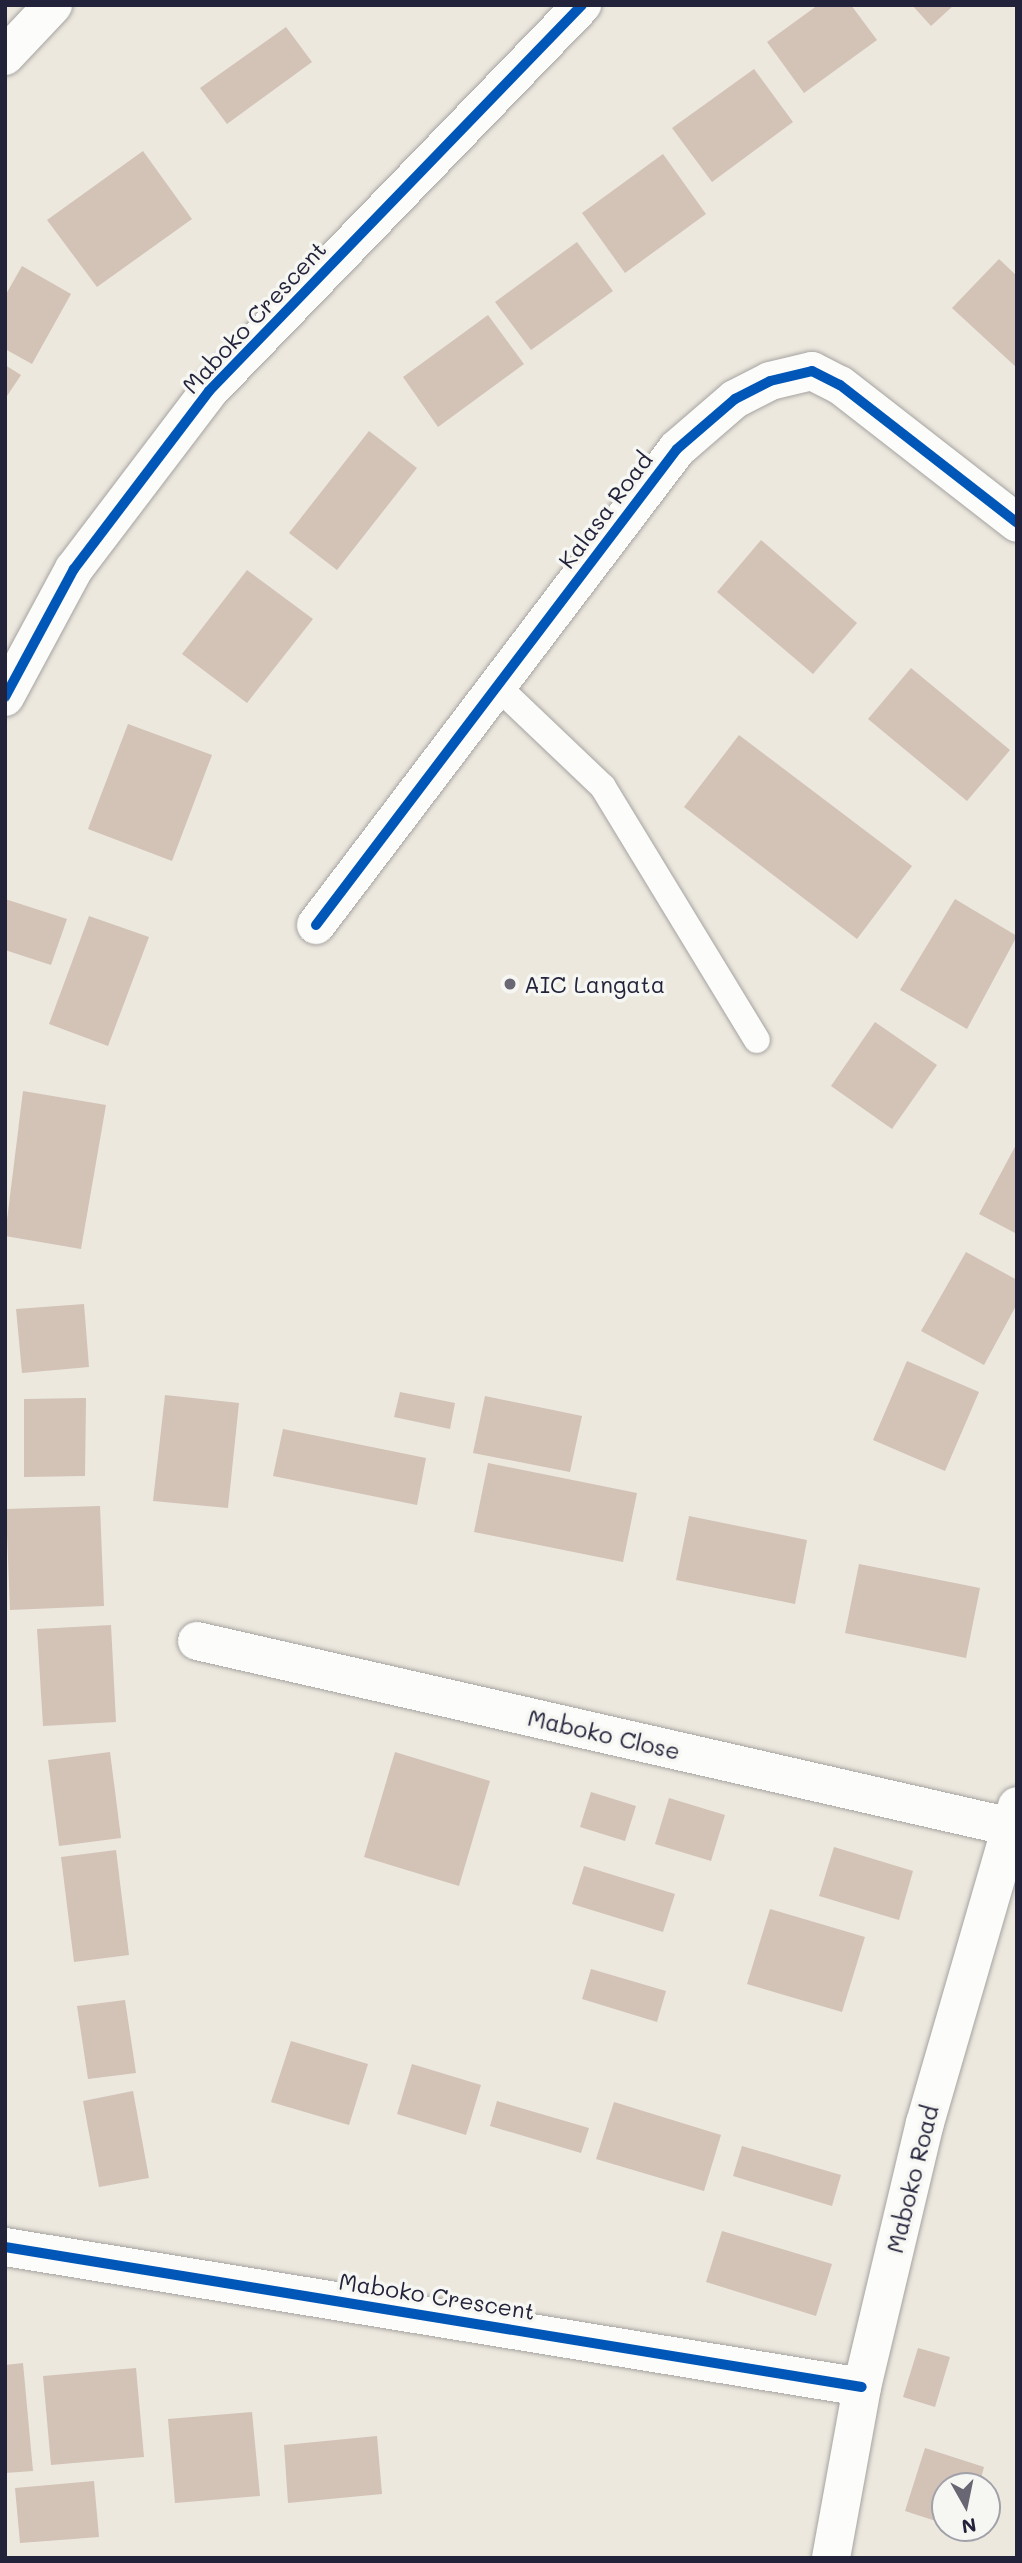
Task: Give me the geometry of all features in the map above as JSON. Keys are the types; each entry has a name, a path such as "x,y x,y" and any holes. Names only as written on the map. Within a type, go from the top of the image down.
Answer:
{"street":[{"path":"5,56 53,5"},
{"name":"Maboko Crescent","path":"5,697 74,569 209,391 582,5"},
{"name":"Kalasa Road","path":"316,925 677,449 735,399 770,381 811,371 840,385 1017,523"},
{"name":"Maboko Close","path":"197,1641 1014,1816"},
{"name":"Maboko Road","path":"831,2558 862,2387 925,2123 1014,1816"},
{"name":"Maboko Crescent","path":"5,2246 862,2387"}],"lane":[{"path":"497,687 603,787 757,1040"}],"building":[{"path":"818,5 851,5 877,40 804,93 767,42"},
{"path":"912,5 954,5 931,26"},
{"path":"286,27 312,62 227,124 200,88"},
{"path":"754,69 793,122 712,182 672,128"},
{"path":"143,151 192,219 97,287 47,220"},
{"path":"663,154 706,214 625,273 582,213"},
{"path":"577,242 613,291 531,350 495,302"},
{"path":"999,259 1017,276 1017,368 952,308"},
{"path":"22,266 71,294 32,364 5,349 5,296"},
{"path":"488,315 524,364 438,427 403,377"},
{"path":"5,365 21,375 5,399"},
{"path":"369,431 417,468 337,570 289,533"},
{"path":"761,540 857,623 813,674 717,592"},
{"path":"247,570 313,619 247,703 182,654"},
{"path":"911,668 1010,750 967,801 868,719"},
{"path":"128,724 212,755 172,861 88,829"},
{"path":"739,735 912,866 857,939 684,807"},
{"path":"5,899 67,919 51,965 5,950"},
{"path":"955,899 1017,936 967,1029 900,990"},
{"path":"89,916 149,937 108,1046 49,1024"},
{"path":"875,1022 937,1065 892,1129 831,1086"},
{"path":"23,1091 106,1105 81,1249 5,1236"},
{"path":"1017,1143 1017,1234 979,1214"},
{"path":"966,1252 1017,1280 1017,1304 984,1365 921,1331"},
{"path":"84,1304 89,1367 22,1373 16,1309"},
{"path":"907,1361 979,1392 945,1471 873,1440"},
{"path":"400,1392 455,1403 450,1429 394,1417"},
{"path":"165,1395 239,1403 228,1508 153,1501"},
{"path":"485,1396 582,1416 570,1472 473,1453"},
{"path":"86,1398 85,1476 24,1477 24,1399"},
{"path":"283,1429 426,1458 417,1505 273,1476"},
{"path":"488,1463 637,1493 623,1562 474,1532"},
{"path":"100,1506 104,1606 10,1610 6,1509"},
{"path":"689,1516 807,1540 795,1604 676,1580"},
{"path":"859,1564 980,1588 966,1658 845,1633"},
{"path":"111,1625 116,1722 43,1726 37,1629"},
{"path":"110,1752 121,1838 59,1846 48,1760"},
{"path":"395,1752 490,1781 459,1886 364,1857"},
{"path":"591,1792 636,1806 625,1841 580,1827"},
{"path":"669,1798 725,1815 711,1861 655,1844"},
{"path":"834,1847 913,1871 899,1920 819,1896"},
{"path":"116,1850 129,1955 74,1962 61,1857"},
{"path":"584,1866 675,1894 663,1932 572,1904"},
{"path":"770,1909 865,1937 842,2012 747,1984"},
{"path":"591,1969 666,1991 657,2022 582,1999"},
{"path":"125,2000 136,2073 88,2079 77,2006"},
{"path":"291,2041 368,2064 349,2125 271,2102"},
{"path":"412,2064 481,2085 466,2135 397,2114"},
{"path":"133,2091 149,2178 99,2187 83,2101"},
{"path":"497,2101 589,2128 581,2153 490,2126"},
{"path":"614,2102 721,2135 704,2191 596,2159"},
{"path":"742,2146 841,2175 832,2206 733,2176"},
{"path":"722,2231 832,2264 816,2316 706,2282"},
{"path":"918,2348 950,2357 935,2407 903,2397"},
{"path":"23,2363 33,2471 5,2473 5,2365"},
{"path":"136,2368 144,2457 51,2465 43,2376"},
{"path":"252,2412 260,2496 175,2503 168,2419"},
{"path":"377,2436 382,2494 288,2503 284,2445"},
{"path":"925,2448 984,2467 983,2472 931,2472 931,2519 905,2511"},
{"path":"94,2481 99,2537 20,2543 15,2488"}],"cycle path":[{"path":"5,697 74,569 209,391 582,5"},
{"path":"316,925 677,449 735,399 770,381 812,371 840,385 1017,523"},
{"path":"5,2247 862,2387"}],"place":[{"name":"AIC Langata","path":"510,984"}]}
